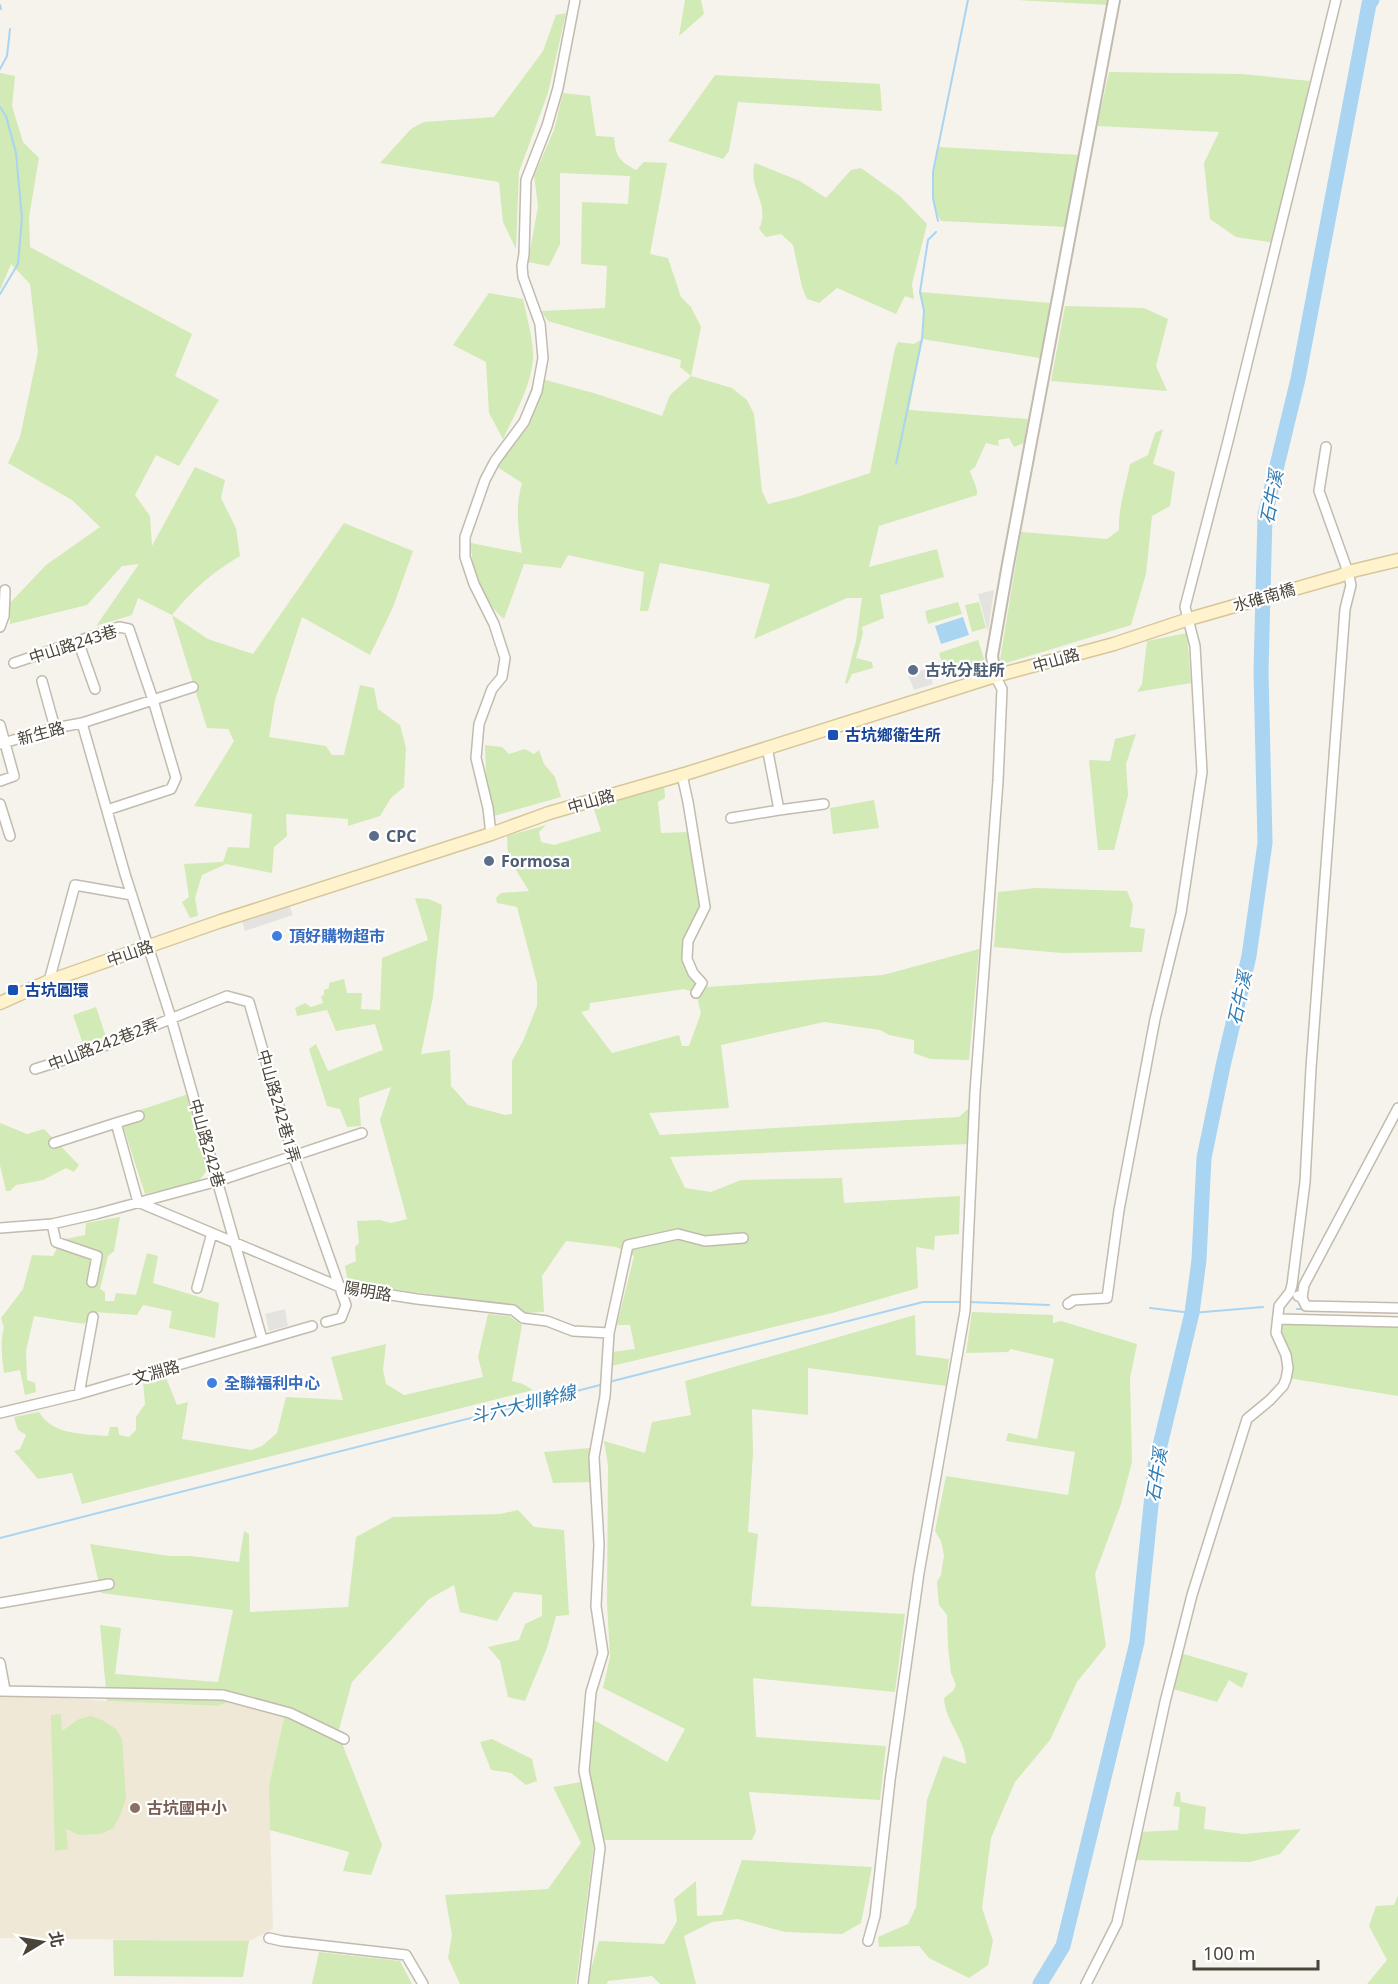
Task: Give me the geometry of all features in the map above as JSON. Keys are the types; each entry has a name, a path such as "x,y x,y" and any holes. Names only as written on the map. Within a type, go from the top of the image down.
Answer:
{"main road":[{"name":"水碓南橋","path":"1189,619 1398,560"},
{"name":"中山路","path":"0,1003 49,981 220,921 491,834 549,813 682,775 995,676 1114,644 1189,619"}],"street":[{"path":"491,834 489,808 476,758 480,724 492,689 502,677 504,658 494,624 482,603 465,557 465,537 484,480 495,460 524,422 537,391 543,358 540,324 522,266 526,180 547,126 558,88 575,0"},
{"path":"868,1941 875,1916 890,1780 919,1573 965,1311 975,1092 1000,746 1002,689 995,676 992,656 1114,0"},
{"path":"1068,1304 1074,1300 1107,1298 1123,1185 1155,1019 1181,913 1202,772 1195,646 1185,606 1228,441 1336,0"},
{"path":"1086,1984 1117,1923 1165,1702 1192,1595 1246,1419 1283,1386 1288,1368 1286,1355 1276,1333 1279,1306 1288,1294 1305,1182 1311,1068 1345,609 1351,585 1344,574 1319,490 1326,447"},
{"path":"0,627 4,616 5,590"},
{"name":"中山路243巷","path":"14,663 119,627 129,629 175,771 175,782 171,789 106,810"},
{"path":"78,641 95,689"},
{"path":"42,681 54,728"},
{"path":"149,947 106,810 82,723 193,687"},
{"name":"新生路","path":"2,744 54,728 82,723"},
{"path":"0,725 2,744 14,776 0,781"},
{"path":"767,747 779,810"},
{"path":"682,775 705,907 688,941 687,959 693,973 702,983 696,993"},
{"path":"0,804 10,836"},
{"path":"732,818 824,804"},
{"path":"49,981 75,885 132,895"},
{"name":"中山路242巷","path":"149,947 262,1339"},
{"name":"中山路242巷1弄","path":"171,1018 228,996 249,1002 293,1155 346,1305 341,1318 326,1322"},
{"name":"中山路242巷2弄","path":"35,1070 89,1052 171,1018"},
{"path":"1398,1108 1304,1285 1302,1298 1306,1306 1398,1308"},
{"path":"54,1143 139,1116"},
{"path":"116,1123 138,1202"},
{"path":"0,1228 52,1224 96,1214 218,1181 362,1134"},
{"name":"陽明路","path":"138,1202 340,1287 513,1310 523,1318 547,1321 573,1331 609,1333"},
{"path":"52,1224 56,1242 97,1256 92,1282"},
{"path":"197,1288 212,1233"},
{"path":"583,1984 600,1848 584,1771 591,1692 603,1653 596,1606 599,1545 594,1457 605,1396 609,1333 628,1245 678,1234 705,1241 743,1238"},
{"path":"1288,1294 1302,1298"},
{"path":"79,1394 93,1317"},
{"path":"1278,1319 1398,1322"},
{"name":"文淵路","path":"0,1413 79,1394 312,1326"},
{"path":"0,1604 109,1584"},
{"path":"0,1663 2,1690 223,1695 290,1713 344,1739"},
{"path":"269,1938 406,1955 423,1984"}],"shaded area":[{"path":"994,590 988,632 978,594"},
{"path":"929,668 933,684 914,690 908,675"},
{"path":"289,905 293,915 245,931 242,921"},
{"path":"285,1309 288,1326 269,1331 265,1314"},
{"name":"古坑國中小","path":"0,1693 218,1706 247,1695 286,1709 269,1785 273,1929 249,1941 0,1938"}],"green space":[{"path":"685,0 701,0 704,14 679,36"},
{"path":"1017,0 1109,0 1108,5"},
{"path":"566,13 548,93 519,172 516,249 503,222 499,182 380,163 411,129 424,122 494,117 543,51 556,15"},
{"path":"1109,72 1242,74 1310,81 1275,243 1236,237 1210,219 1204,163 1219,132 1097,126"},
{"path":"0,73 15,76 12,106 23,142 39,158 29,217 30,247 192,334 175,376 219,400 179,466 156,455 135,495 150,516 152,546 195,467 225,480 221,498 236,528 240,556 203,582 172,615 138,598 132,615 96,626 139,564 122,566 87,605 10,624 10,603 46,565 100,527 72,500 8,463 20,437 38,352 30,284 11,264 0,290"},
{"path":"715,75 880,84 882,111 738,102 729,151 723,159 668,141"},
{"path":"563,93 590,96 596,136 614,137 617,154 625,163 636,170 644,162 667,163 650,254 668,258 681,297 691,307 701,327 691,376 680,367 681,360 548,321 541,311 605,308 607,266 581,264 582,202 628,204 630,176 560,173 560,244 549,266 528,262 538,206 534,176 554,130"},
{"path":"939,147 1080,155 1066,227 941,221 934,204 933,194"},
{"path":"755,163 800,181 826,198 851,170 861,168 900,196 927,224 912,284 914,299 905,296 896,314 837,288 819,303 807,299 802,287 793,245 781,234 766,237 759,229 762,211 754,181"},
{"path":"920,292 1051,303 1040,358 922,339 924,311"},
{"path":"489,293 523,299 532,345 533,360 529,381 503,439 489,413 486,362 453,345"},
{"path":"1065,306 1144,308 1168,319 1156,366 1167,391 1051,381"},
{"path":"922,339 909,410 1028,419 1024,443 1014,447 1009,438 998,440 999,446 986,443 975,467 970,471 977,495 879,526 869,567 937,549 944,577 880,595 884,618 862,627 863,633 856,658 872,662 873,668 852,674 847,684 845,683 856,641 862,598 847,598 754,639 770,584 660,563 648,611 640,611 644,572 568,555 561,568 524,564 504,619 484,595 473,564 471,543 522,553 518,509 522,483 496,466 542,390 542,379 597,394 662,416 670,395 691,376 732,388 747,400 754,414 762,491 768,504 870,473 898,342 914,344"},
{"path":"1163,429 1153,464 1175,472 1170,506 1152,516 1146,574 1131,625 1006,663 1000,660 1021,532 1107,539 1119,530 1121,505 1130,464 1148,455 1155,433"},
{"path":"344,523 413,551 393,607 370,655 302,617 275,700 269,737 326,746 332,755 344,755 360,685 374,688 378,709 400,725 406,748 404,787 391,798 380,816 348,826 348,819 286,814 287,836 274,847 272,873 226,864 202,875 195,898 198,916 190,918 182,902 189,897 184,864 223,862 228,847 249,848 252,814 194,806 234,741 228,729 207,728 172,615 208,639 253,654"},
{"path":"958,602 962,614 928,624 925,611"},
{"path":"979,602 986,628 972,632 965,605"},
{"path":"1187,633 1191,683 1137,692 1142,684 1147,641"},
{"path":"978,640 986,665 946,677 939,653"},
{"path":"1136,734 1126,764 1128,795 1114,850 1098,850 1089,760 1110,761 1115,739"},
{"path":"485,745 502,747 509,754 525,749 534,754 539,750 544,764 555,777 561,797 494,816 486,776"},
{"path":"664,784 665,798 658,802 661,833 689,832 700,906 684,940 682,961 689,978 707,987 883,975 979,949 969,1060 930,1059 914,1053 914,1040 889,1035 880,1030 824,1022 721,1045 729,1108 649,1113 660,1135 959,1117 969,1108 968,1144 670,1157 685,1188 711,1192 741,1180 842,1178 844,1203 960,1196 959,1234 935,1236 934,1250 916,1247 918,1288 832,1313 612,1366 612,1352 635,1349 630,1325 617,1325 634,1256 616,1247 566,1241 542,1276 544,1312 526,1313 509,1305 348,1283 345,1266 356,1261 355,1247 359,1243 357,1221 380,1220 391,1223 407,1219 380,1120 391,1087 359,1098 361,1126 347,1127 340,1109 327,1106 309,1049 316,1044 328,1071 383,1050 375,1024 336,1031 327,1010 297,1016 295,1008 305,1003 311,1007 323,1003 321,996 324,995 324,990 329,988 329,983 344,979 347,993 362,993 361,1009 380,1010 382,958 428,940 415,898 429,899 442,905 433,997 421,1054 450,1050 451,1086 468,1105 505,1115 512,1114 512,1061 537,1006 537,983 517,907 497,903 496,898 501,893 529,891 508,857 507,836 546,825 539,832 541,842 554,845 601,831 593,806","holes":["684,989 696,993 701,1013 689,1046 682,1046 679,1035 612,1053 581,1012 589,1010 590,1003"]},
{"path":"874,800 879,828 833,834 830,808"},
{"path":"1036,888 1127,891 1133,905 1130,927 1145,929 1142,952 1062,953 994,947 998,892"},
{"path":"96,1007 106,1037 83,1044 73,1015"},
{"path":"188,1094 208,1169 198,1182 145,1194 123,1126 142,1119 140,1110"},
{"path":"0,1123 27,1134 44,1129 79,1165 74,1172 66,1168 43,1180 16,1185 10,1191 6,1191 0,1165"},
{"path":"120,1217 114,1251 108,1256 100,1289 105,1292 105,1301 114,1301 116,1293 136,1295 147,1253 158,1256 153,1283 219,1303 215,1338 169,1328 172,1311 143,1305 137,1315 94,1312 84,1324 34,1316 26,1351 27,1380 35,1383 36,1392 25,1395 20,1370 4,1373 2,1344 4,1328 1,1318 23,1289 32,1255 53,1256 61,1240 85,1235 86,1223"},
{"path":"972,1312 1053,1315 1053,1323 1061,1321 1137,1344 1130,1378 1132,1462 1121,1504 1095,1574 1106,1646 1077,1682 1050,1740 1015,1782 991,1838 982,1908 993,1941 988,1965 969,1978 929,1958 919,1946 879,1947 878,1937 908,1924 916,1907 927,1800 943,1756 966,1764 963,1747 948,1715 944,1698 953,1691 956,1685 951,1673 947,1615 939,1605 937,1582 941,1575 944,1555 941,1541 935,1531 946,1476 1068,1495 1075,1452 1006,1441 1008,1433 1037,1439 1054,1359 1011,1349 1008,1352 966,1353"},
{"path":"488,1314 509,1316 522,1325 512,1381 533,1390 82,1504 72,1473 38,1479 14,1451 20,1449 26,1435 18,1430 14,1417 39,1412 52,1425 69,1432 108,1436 110,1427 118,1427 119,1435 129,1437 136,1430 136,1417 145,1404 143,1381 165,1375 177,1405 188,1402 182,1439 251,1450 262,1446 277,1433 286,1397 343,1400 331,1357 386,1344 383,1370 386,1384 404,1395 483,1377 478,1357"},
{"path":"915,1315 916,1355 949,1359 946,1386 808,1368 808,1415 752,1409 753,1453 748,1532 758,1534 751,1606 905,1614 895,1692 753,1678 756,1737 886,1746 880,1800 749,1792 756,1831 752,1840 604,1840 588,1770 594,1720 667,1762 685,1729 603,1688 610,1657 607,1604 608,1465 604,1441 645,1453 652,1422 691,1415 685,1381"},
{"path":"1278,1319 1398,1326 1398,1396 1288,1378 1275,1333"},
{"path":"590,1448 592,1482 553,1483 544,1452"},
{"path":"518,1510 534,1527 564,1530 569,1615 556,1616 547,1648 525,1701 508,1697 500,1661 488,1647 519,1640 525,1624 542,1616 542,1595 514,1592 497,1621 460,1612 454,1585 429,1599 352,1682 338,1733 382,1845 371,1875 343,1871 349,1852 270,1830 269,1785 286,1709 247,1695 218,1706 107,1701 100,1625 121,1628 115,1674 218,1682 233,1610 101,1593 90,1544 169,1556 191,1556 239,1562 244,1531 249,1534 250,1612 348,1607 356,1537 393,1517 500,1514"},
{"path":"1180,1653 1248,1673 1242,1688 1229,1680 1217,1702 1170,1688"},
{"path":"61,1714 62,1731 79,1719 91,1716 116,1729 122,1739 126,1798 113,1828 101,1834 79,1835 66,1829 68,1849 55,1851 51,1715"},
{"path":"492,1739 532,1759 537,1781 526,1785 511,1773 491,1770 480,1742"},
{"path":"581,1782 594,1845 576,1984 460,1984 448,1958 452,1935 445,1895 548,1889 581,1843 553,1787"},
{"path":"1176,1792 1180,1792 1181,1802 1206,1807 1204,1829 1243,1834 1301,1829 1280,1854 1250,1862 1135,1860 1139,1832 1178,1830 1180,1807 1173,1806"},
{"path":"742,1860 872,1867 861,1923 842,1934 785,1932 738,1919 712,1922 684,1936 696,1984 660,1984 652,1976 608,1981 607,1984 589,1984 589,1976 599,1941 664,1944 677,1921 674,1899 696,1881 697,1916 722,1915"},
{"path":"1398,1895 1398,1984 1367,1984 1387,1960 1369,1926 1376,1906 1394,1905"},
{"path":"113,1940 249,1941 243,1977 114,1976"},
{"path":"319,1952 400,1961 412,1984 312,1984"}],"water":[{"path":"963,617 969,635 941,644 935,626"}],"waterway":[{"path":"938,221 933,198 933,172 968,0"},
{"name":"石牛溪","path":"1040,1984 1063,1946 1137,1642 1155,1466 1192,1313 1199,1260 1204,1158 1249,956 1265,843 1261,672 1265,515 1298,379 1369,4 1372,0"},
{"path":"0,5 1,9"},
{"path":"0,69 7,56 10,29"},
{"path":"0,107 6,116 16,153 22,218 18,264 0,294"},
{"path":"896,464 922,339 924,311 920,292 928,240 936,232"},
{"path":"521,418 534,384"},
{"path":"461,535 465,524"},
{"name":"斗六大圳幹線","path":"609,1382 923,1302 962,1302"},
{"name":"斗六大圳幹線","path":"968,1302 1049,1305"},
{"name":"斗六大圳幹線","path":"1150,1308 1192,1313 1263,1307"},
{"name":"斗六大圳幹線","path":"1297,1309 1305,1309"},
{"name":"斗六大圳幹線","path":"1383,1312 1398,1313"},
{"name":"斗六大圳幹線","path":"0,1538 604,1384"}],"place":[{"name":"古坑分駐所","path":"913,670"},
{"name":"古坑鄉衛生所","path":"833,735"},
{"name":"CPC","path":"374,836"},
{"name":"Formosa","path":"489,861"},
{"name":"頂好購物超市","path":"277,936"},
{"name":"古坑圓環","path":"13,990"},
{"name":"全聯福利中心","path":"212,1383"},
{"name":"古坑國中小","path":"135,1808"}]}
